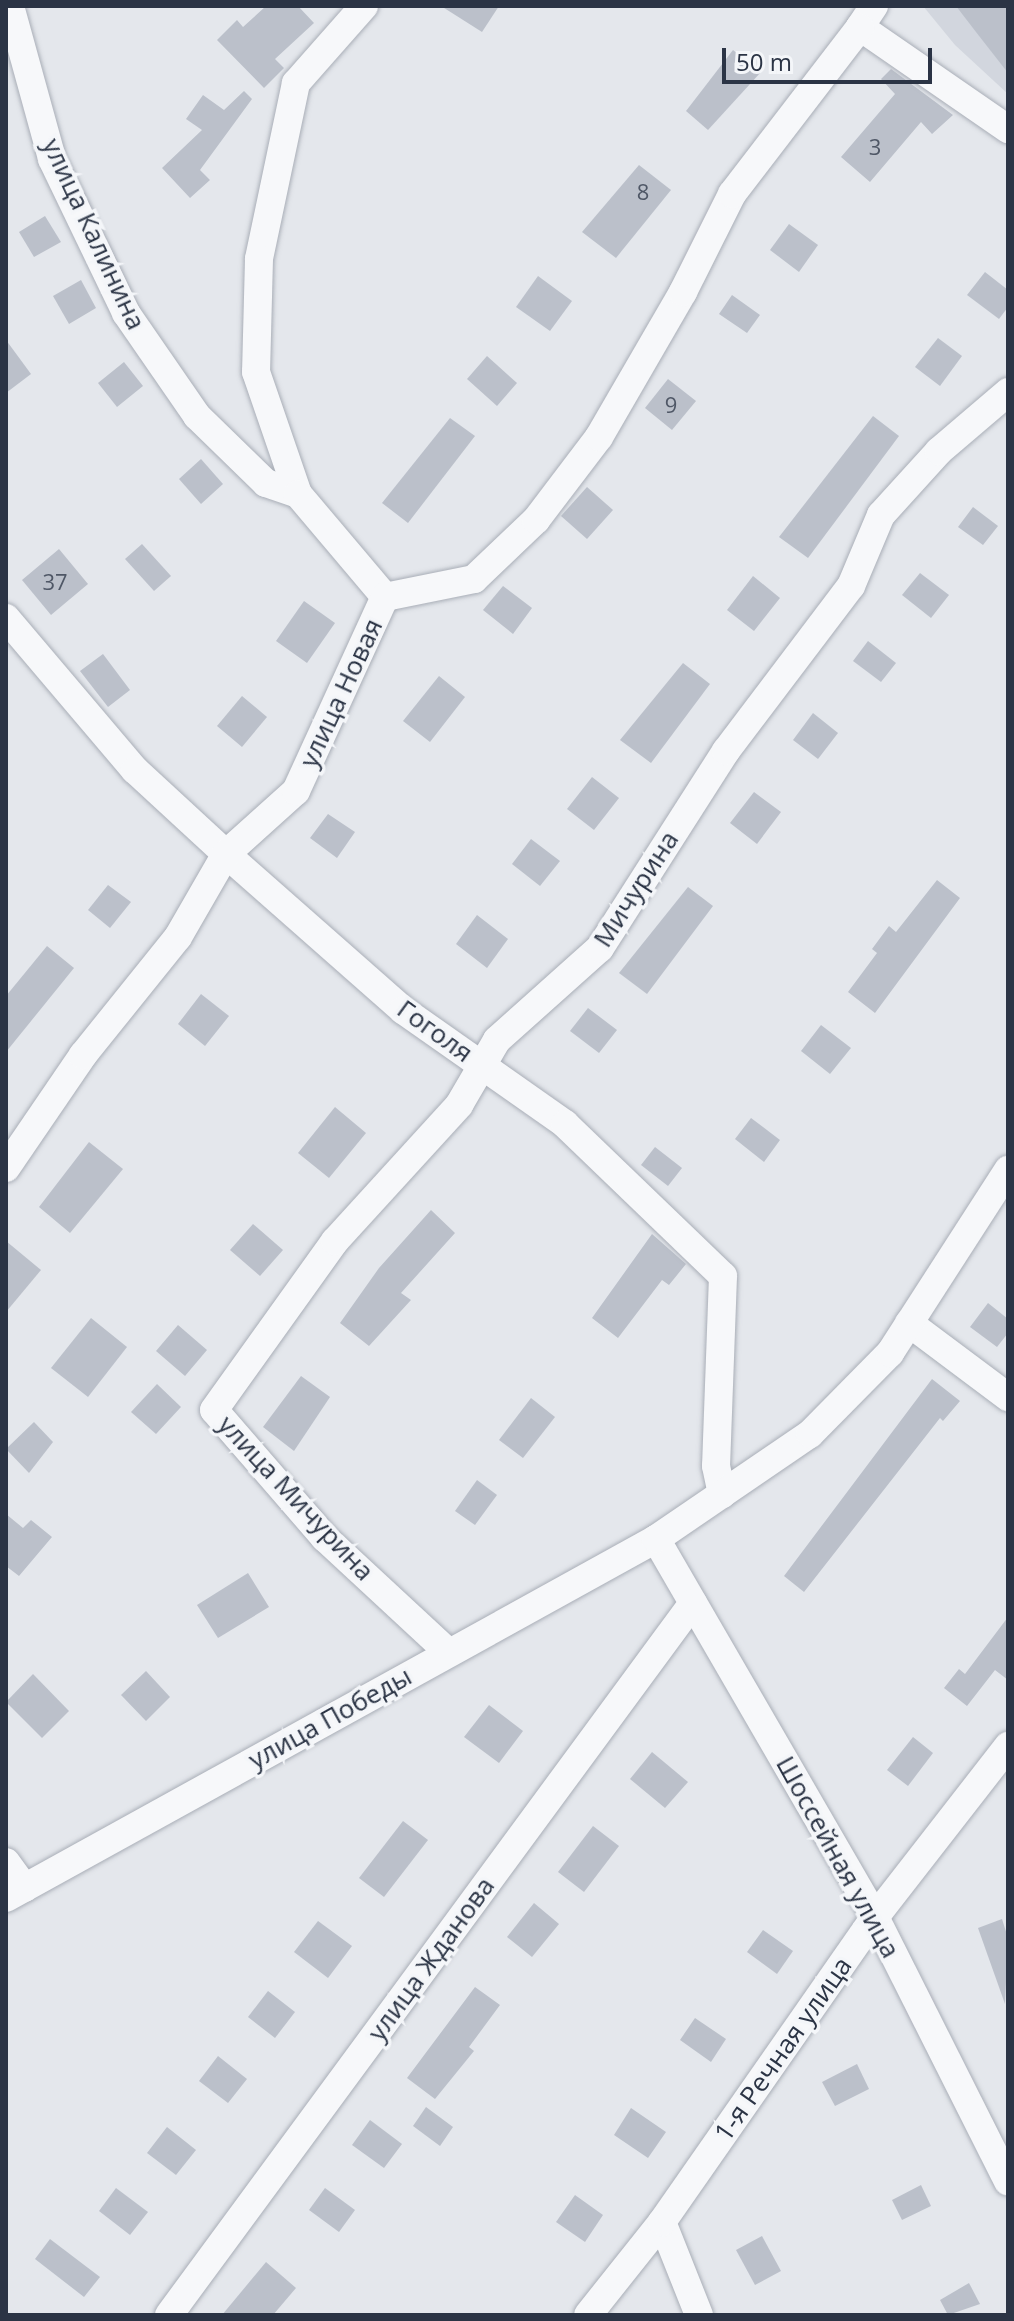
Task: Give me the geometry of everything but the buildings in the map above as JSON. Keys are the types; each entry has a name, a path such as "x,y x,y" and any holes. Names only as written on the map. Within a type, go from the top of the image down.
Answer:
{"street":[{"name":"улица Калинина","path":"10,6 52,159 126,313 197,416 266,483 298,494"},
{"name":"улица Калинина","path":"364,6 296,83 259,259 256,372 298,494 385,597"},
{"path":"867,17 1008,129"},
{"name":"улица Новая","path":"6,1168 83,1055 178,937 226,854 296,791 385,597 474,579 536,520 599,437 683,292 732,194 867,17"},
{"name":"Мичурина","path":"214,1410 335,1241 459,1105 480,1064 497,1040 600,948 726,751 851,586 881,515 939,451 1008,392"},
{"name":"Гоголя","path":"6,618 135,770 226,854 403,1010 565,1124 723,1276 716,1466 722,1494"},
{"path":"656,1539 810,1434 890,1353 1008,1170"},
{"path":"909,1323 1008,1397"},
{"name":"улица Мичурина","path":"214,1410 325,1538 448,1652"},
{"name":"улица Победы","path":"15,1893 656,1539"},
{"name":"Шоссейная улица","path":"656,1539 875,1917 1008,2181"},
{"name":"улица Жданова","path":"169,2315 693,1603"},
{"name":"1-я Речная улица","path":"588,2315 662,2222 875,1917 1008,1746"},
{"path":"6,1862 15,1893"},
{"path":"662,2222 699,2315"}],"shaded area":[{"path":"923,6 1008,6 1008,94 955,45"}]}
